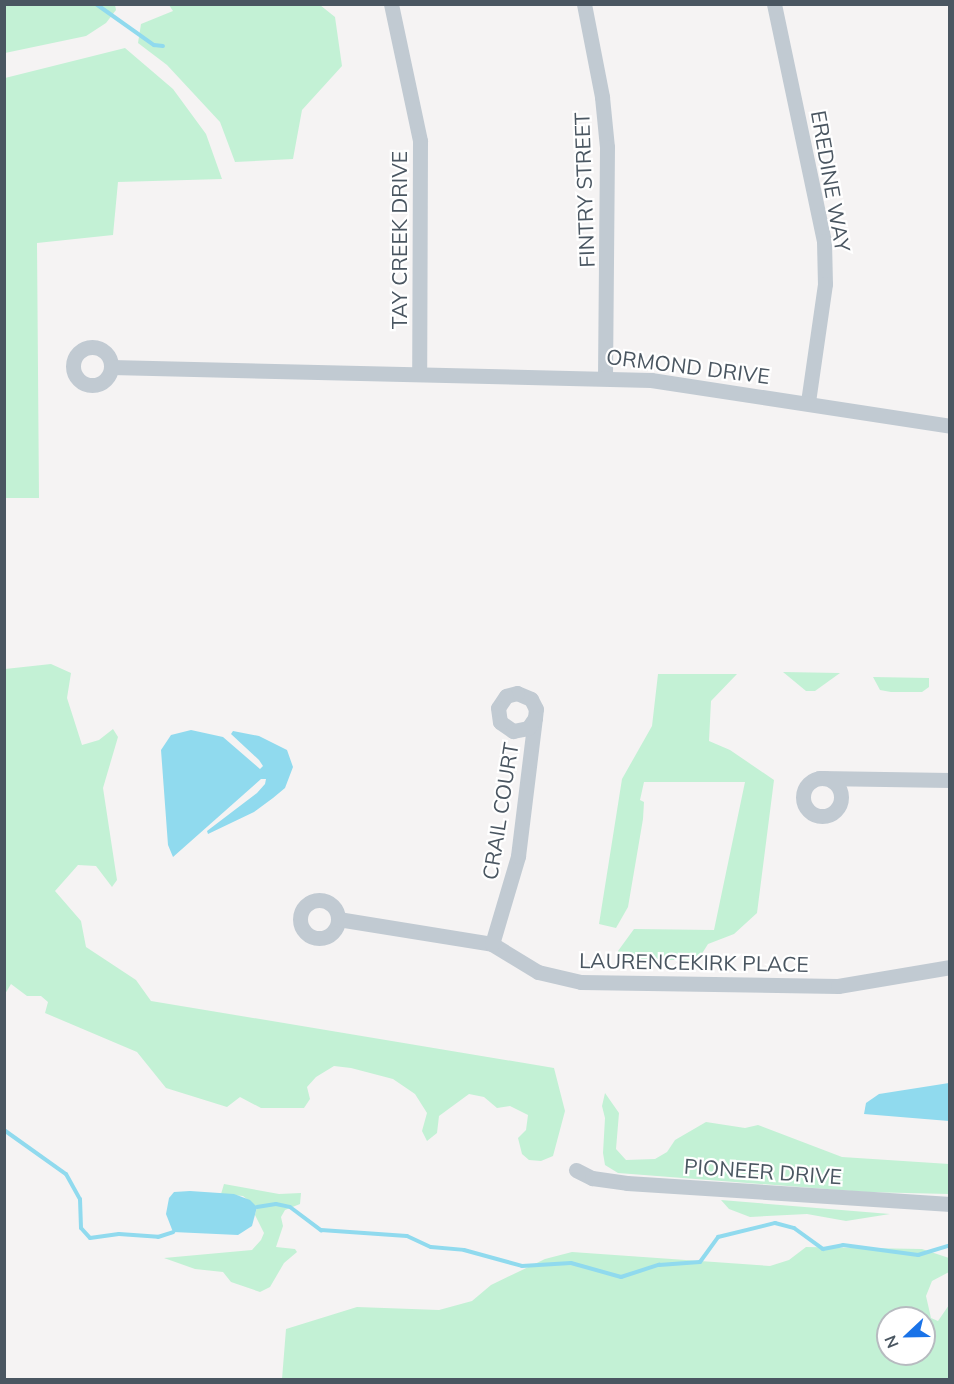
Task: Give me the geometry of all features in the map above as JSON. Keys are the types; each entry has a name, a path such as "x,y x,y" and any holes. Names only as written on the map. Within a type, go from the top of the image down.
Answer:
{"street":[{"name":"TAY CREEK DRIVE","path":"390,4 420,141 419,371"},
{"name":"FINTRY STREET","path":"584,4 602,97 607,147 605,376"},
{"name":"EREDINE WAY","path":"774,4 824,241 825,284 808,402"},
{"name":"ORMOND DRIVE","path":"111,367 605,376 808,402 950,426"},
{"name":"CRAIL COURT","path":"492,944 518,856 535,718"},
{"path":"819,778 950,780"},
{"name":"LAURENCEKIRK PLACE","path":"338,919 492,944 538,972 581,982 838,986 950,967"},
{"name":"PIONEER DRIVE","path":"576,1170 592,1178 627,1183 950,1203"}],"green space":[{"path":"5,4 115,5 116,10 106,23 86,36 5,53"},
{"path":"169,5 320,5 335,17 342,66 302,110 293,159 235,162 220,122 167,65 138,43 141,24 173,11"},
{"path":"125,48 173,89 206,134 222,179 118,182 113,235 37,243 39,498 5,498 5,78"},
{"path":"51,664 71,673 67,698 82,745 99,740 113,729 118,737 103,788 117,880 112,887 96,866 78,865 55,891 81,921 86,947 136,980 151,1001 554,1068 565,1111 553,1156 541,1161 529,1160 522,1154 518,1138 526,1130 528,1115 510,1106 497,1108 484,1097 469,1094 439,1116 437,1133 427,1141 422,1131 427,1113 415,1094 393,1079 351,1068 334,1066 316,1077 307,1087 310,1099 304,1108 261,1108 240,1097 227,1107 166,1088 137,1052 45,1013 48,1002 41,996 27,996 11,984 5,994 5,669"},
{"path":"783,672 840,673 815,691 806,691"},
{"path":"658,674 737,674 711,701 709,741 730,750 774,780 757,913 734,934 708,944 698,960 625,960 619,958 618,951 634,929 714,930 745,782 644,782 640,800 644,802 643,819 628,907 616,928 599,924 622,779 652,726"},
{"path":"873,677 929,678 929,687 922,692 891,692 880,690"},
{"path":"605,1093 619,1113 616,1149 626,1160 655,1159 667,1152 675,1140 706,1122 745,1128 758,1125 842,1157 949,1164 949,1194 865,1192 618,1173 605,1165 603,1153 605,1118 602,1106"},
{"path":"224,1184 279,1194 301,1193 300,1204 285,1210 281,1217 283,1226 276,1247 295,1249 297,1252 284,1263 270,1287 260,1292 231,1282 223,1272 195,1269 164,1258 252,1250 261,1240 264,1233 255,1215 257,1207 243,1196 221,1194"},
{"path":"721,1200 890,1214 846,1221 807,1214 750,1217 729,1209"},
{"path":"806,1247 922,1249 949,1258 949,1272 932,1281 926,1296 928,1306 876,1306 876,1366 936,1366 936,1320 938,1321 949,1305 949,1379 282,1379 286,1329 357,1307 439,1310 472,1301 491,1285 545,1259 572,1252 770,1266 789,1260"}],"water":[{"path":"191,730 223,737 260,769 263,766 259,760 231,734 233,731 259,736 287,750 293,767 285,788 273,798 254,812 208,834 207,831 257,793 265,784 266,779 261,779 173,857 168,845 161,750 171,735"},
{"path":"949,1083 949,1121 864,1114 866,1103 879,1094"},
{"path":"174,1192 234,1194 250,1200 257,1207 252,1226 238,1235 173,1232 166,1214 169,1198"}],"waterway":[{"path":"96,4 154,45 163,46"},
{"path":"4,1130 66,1174 80,1199 81,1228 90,1238 119,1234 158,1237 173,1232"},
{"path":"257,1207 276,1204 290,1207 321,1230 407,1236 431,1247 464,1250 522,1266 571,1263 621,1277 659,1265 700,1262 718,1237 775,1223 794,1228 823,1249 843,1245 918,1255 950,1245"}]}
